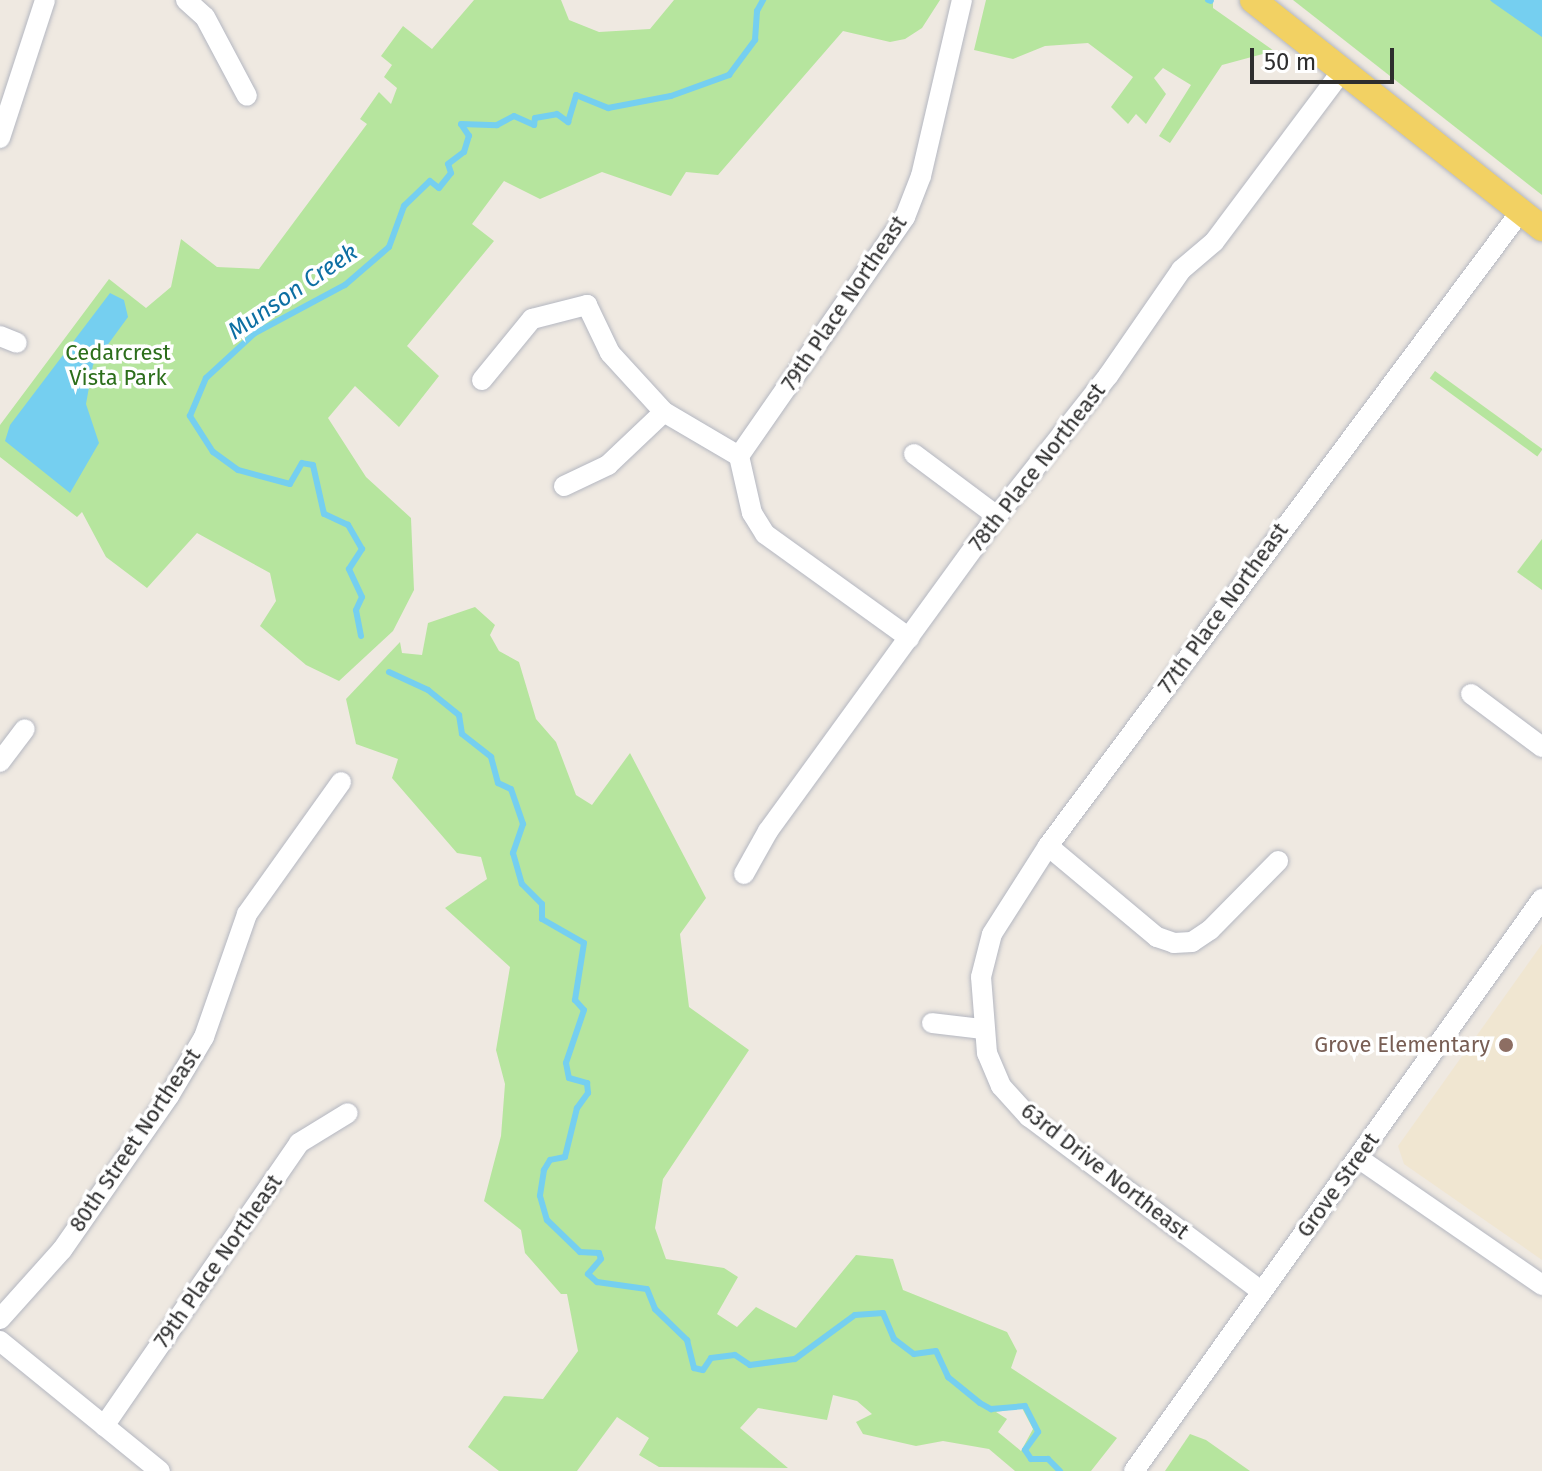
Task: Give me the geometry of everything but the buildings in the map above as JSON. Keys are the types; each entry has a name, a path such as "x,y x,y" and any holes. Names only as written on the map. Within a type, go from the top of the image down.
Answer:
{"main road":[{"path":"1253,0 1542,228"}],"street":[{"path":"0,138 45,0"},
{"path":"186,0 205,17 247,96"},
{"name":"79th Place Northeast","path":"739,456 905,217 921,176 962,0"},
{"name":"78th Place Northeast","path":"744,874 768,831 997,516 1108,376 1181,270 1214,242 1342,71"},
{"name":"77th Place Northeast","path":"982,1029 981,977 992,934 1048,846 1521,211"},
{"path":"482,380 532,319 587,305 610,353 664,412 739,456 752,513 765,534 909,638"},
{"path":"564,486 608,465 664,412"},
{"path":"914,454 997,516"},
{"path":"1471,694 1542,747"},
{"path":"0,762 25,729"},
{"name":"80th Street Northeast","path":"0,1319 62,1250 169,1096 204,1037 247,914 341,782"},
{"path":"1048,846 1157,937 1174,943 1192,942 1210,930 1278,861"},
{"name":"Grove Street","path":"1134,1471 1542,899"},
{"path":"932,1023 982,1029"},
{"name":"63rd Drive Northeast","path":"982,1029 1001,1086 1029,1117 1261,1291"},
{"name":"79th Place Northeast","path":"104,1426 299,1143 348,1113"},
{"path":"1358,1158 1542,1285"},
{"path":"0,1341 160,1471"}],"shaded area":[{"name":"Grove Elementary","path":"1542,944 1542,1260 1404,1164 1398,1146"}],"green space":[{"name":"Cedarcrest Vista Park","path":"474,0 561,0 569,20 599,32 650,29 674,0 940,0 922,28 905,39 890,42 843,31 718,175 686,172 671,196 602,172 540,199 504,181 472,224 494,241 407,346 439,376 399,427 355,386 328,418 366,477 411,518 414,590 393,631 339,681 306,665 260,626 276,601 270,573 197,533 147,588 106,557 82,512 77,517 0,457 0,425 109,279 146,308 171,287 181,239 217,267 259,269 367,124 360,119 379,92 391,104 397,88 384,77 392,65 381,56 403,26 432,49"},
{"path":"986,0 1213,0 1213,8 1274,51 1222,65 1170,143 1159,136 1191,85 1163,68 1154,78 1166,94 1146,124 1136,114 1128,124 1111,107 1133,77 1088,43 1045,46 1013,59 974,50"},
{"path":"1293,0 1542,0 1542,195"},
{"path":"1435,371 1542,449 1537,456 1430,378"},
{"path":"1542,539 1542,590 1517,572"},
{"path":"475,607 495,625 490,635 499,651 519,662 536,719 556,742 576,795 592,805 630,753 706,898 680,934 689,1007 749,1050 663,1179 655,1228 666,1259 724,1268 738,1277 717,1314 737,1327 756,1307 796,1328 856,1255 893,1259 903,1290 1007,1332 1017,1351 1011,1368 1117,1438 1091,1471 1015,1471 989,1449 943,1441 916,1446 863,1434 856,1422 872,1414 857,1401 833,1395 827,1420 758,1408 740,1428 788,1468 659,1467 639,1455 649,1438 617,1417 577,1471 499,1471 468,1447 504,1396 543,1399 578,1351 567,1294 561,1294 525,1253 521,1230 484,1201 501,1136 505,1084 496,1050 510,967 445,908 487,879 481,857 457,853 392,778 398,759 356,744 346,699 400,642 402,653 422,655 428,623","holes":["1022,1408 1033,1429 1021,1451 998,1432 1007,1419 996,1412"]},
{"path":"1190,1434 1206,1440 1250,1471 1165,1471"}],"water":[{"path":"1490,0 1542,0 1542,37 1492,2"},
{"path":"110,293 124,300 128,317 93,365 86,404 99,443 70,493 5,441 10,425"}],"waterway":[{"name":"Munson Creek","path":"361,636 356,610 362,597 349,569 362,549 348,525 324,514 313,465 302,463 290,484 238,470 213,452 190,416 206,378 255,333 345,285 389,247 404,206 430,181 439,188 451,173 448,164 464,152 469,136 461,124 497,125 514,116 534,125 535,118 557,114 568,122 576,95 608,108 671,96 729,75 755,40 757,11 763,0"},
{"name":"Munson Creek","path":"389,672 428,690 459,715 462,734 491,757 498,783 511,789 523,824 513,853 522,884 542,904 542,919 584,943 575,1000 584,1010 566,1063 569,1078 587,1083 588,1093 577,1108 565,1157 550,1160 544,1170 540,1196 547,1220 580,1252 599,1253 601,1259 588,1274 597,1282 647,1289 655,1309 687,1340 694,1368 703,1370 711,1358 735,1355 750,1365 795,1359 855,1315 883,1313 894,1339 914,1354 936,1351 948,1377 980,1403 991,1409 1025,1406 1038,1432 1025,1450 1031,1459 1048,1459 1060,1471"}],"place":[{"name":"Grove Elementary","path":"1506,1045"}]}
